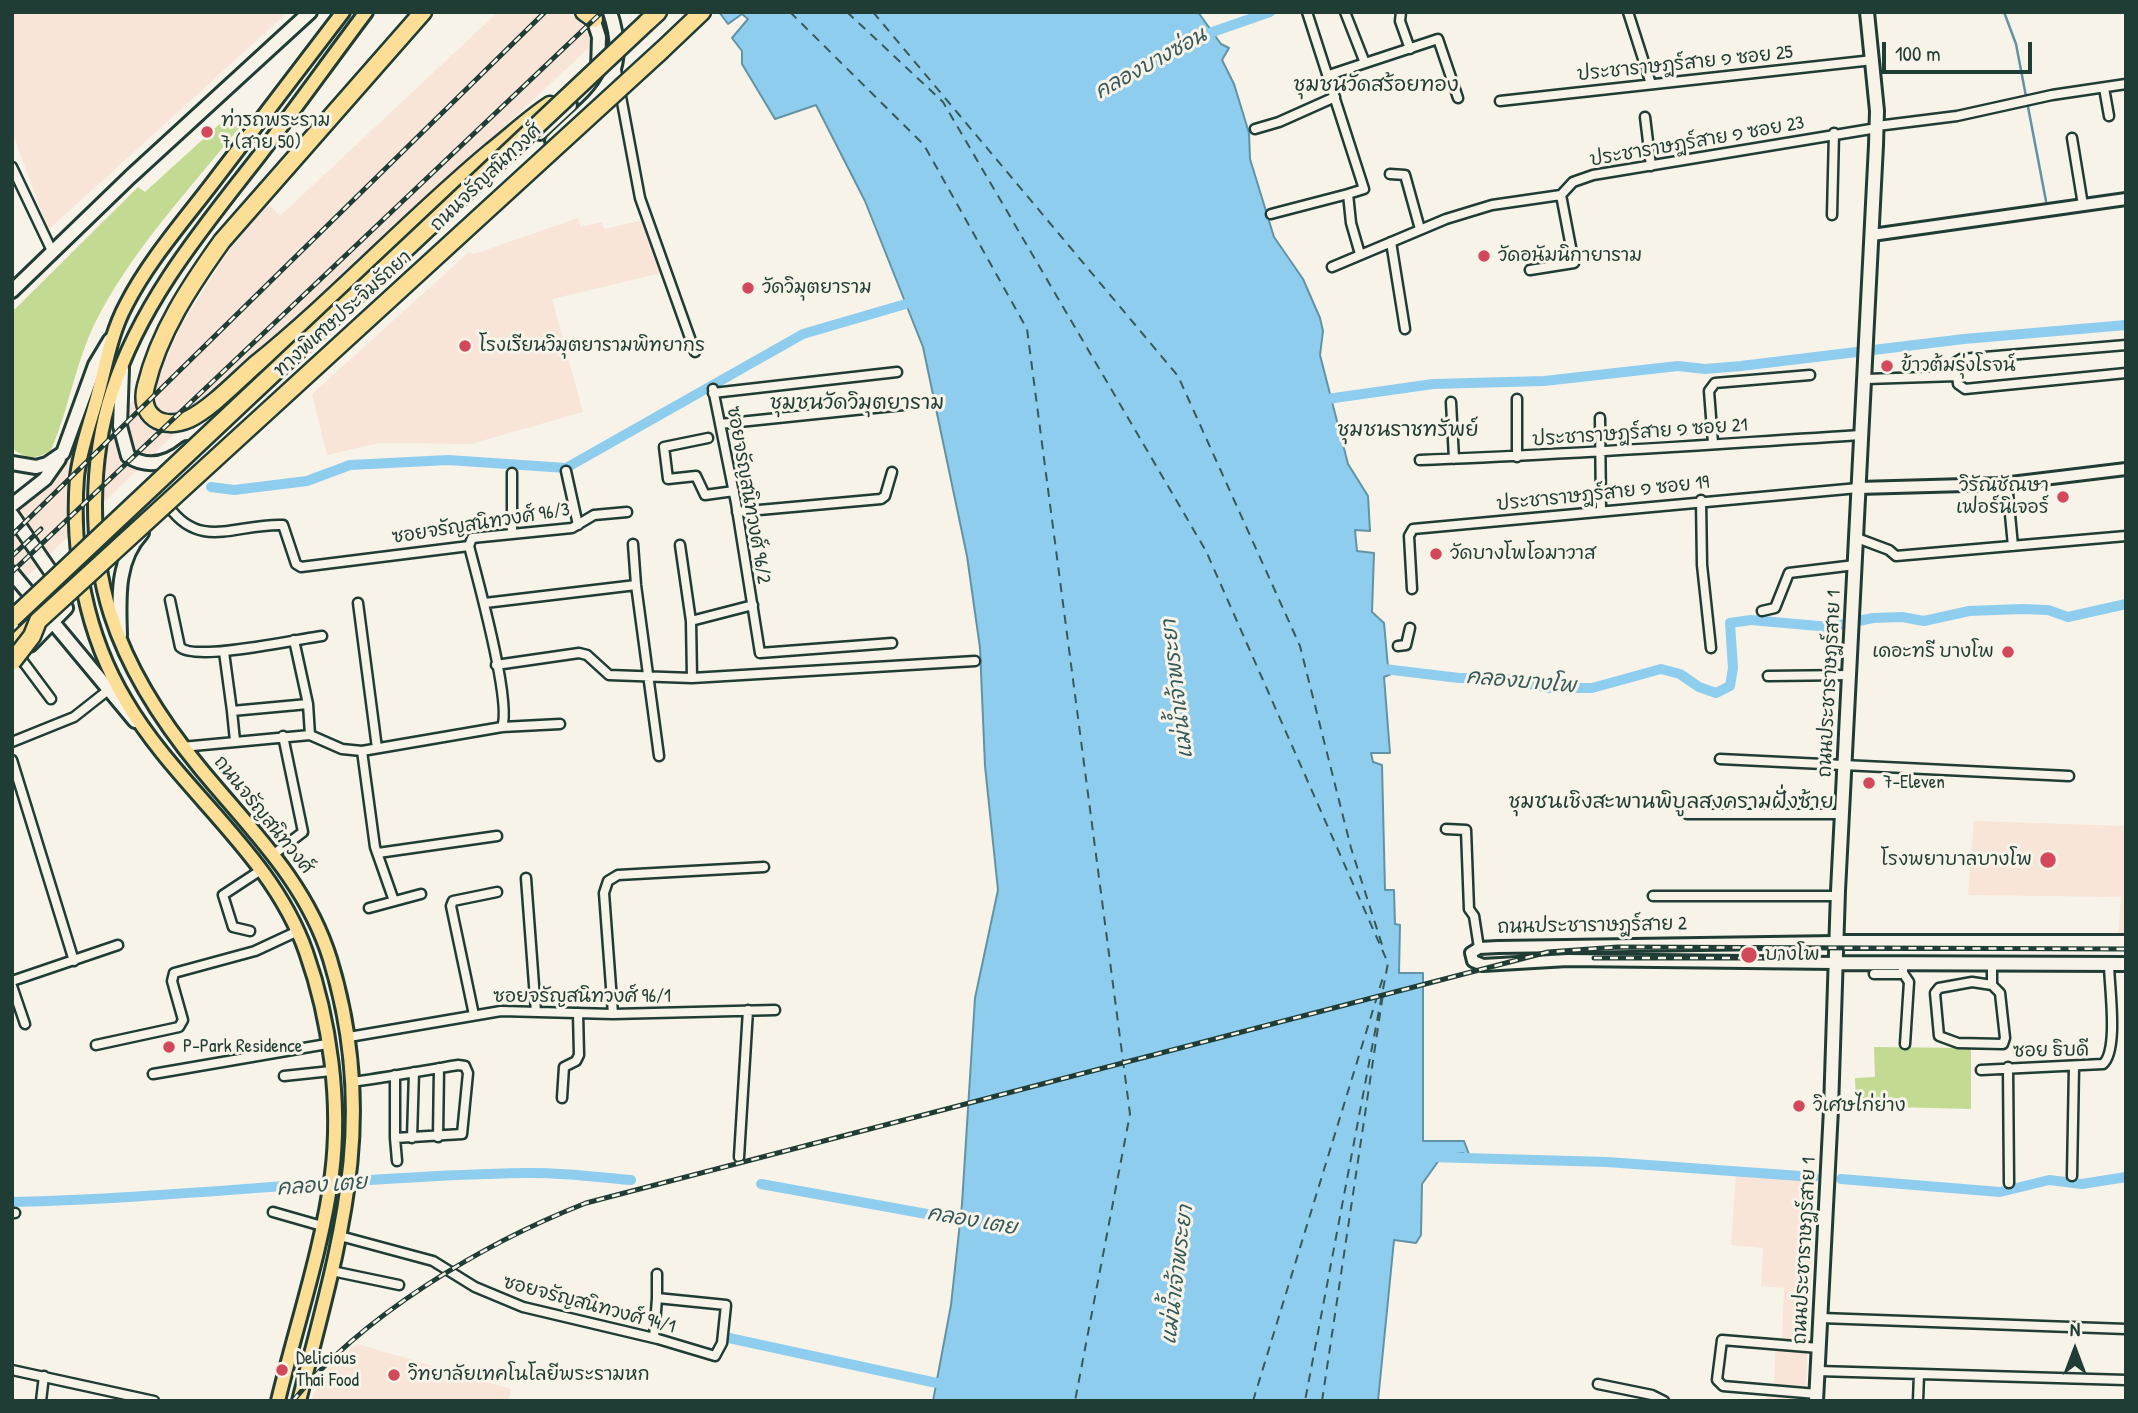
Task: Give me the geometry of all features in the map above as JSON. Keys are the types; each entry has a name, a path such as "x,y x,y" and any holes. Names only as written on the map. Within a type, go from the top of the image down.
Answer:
{"highway":[{"path":"423,12 222,241 195,279 170,322 152,364 143,402 148,415 155,421 170,424 192,418 298,331 456,181 547,107 576,89"},
{"name":"ทางพิเศษประจิมรัถยา","path":"14,613 658,12"},
{"name":"ทางพิเศษประจิมรัถยา","path":"14,656 32,636 702,12"}],"main road":[{"path":"12,291 310,12"},
{"name":"ถนนจรัญสนิทวงศ์","path":"145,732 124,699 92,626 78,537 77,475 115,332 124,308 145,274 343,12"},
{"name":"ถนนจรัญสนิทวงศ์","path":"299,1401 332,1271 352,1171 355,1118 349,1037 330,958 317,922 302,893 274,854 182,747 149,697 120,639 110,613 99,555 97,470 111,395 123,362 169,276 366,12"},
{"path":"610,12 616,35 616,70"},
{"name":"ถนนประชาราษฎร์สาย 1","path":"1816,1398 1877,127 1867,12"},
{"name":"ถนนจรัญสนิทวงศ์","path":"123,362 120,426 128,456 138,462 152,465 181,453 358,289 415,244 580,95 595,78 600,64 599,37 590,15"},
{"name":"ถนนจรัญสนิทวงศ์","path":"120,639 119,589 134,541 381,312 424,264 608,86 616,70"},
{"path":"12,505 46,479 62,453 95,365 115,332"},
{"path":"210,428 197,452 199,458 208,461 220,460"},
{"path":"12,463 36,467 47,464 62,453"},
{"path":"12,515 60,591 66,608 44,627 53,635 67,639"},
{"name":"ถนนจรัญสนิทวงศ์","path":"12,573 23,586 44,627 67,639 107,691 261,870 298,931 316,983 331,1071 334,1122 332,1172 322,1226 278,1401"},
{"path":"14,613 24,596 23,586"},
{"name":"ถนนประชาราษฎร์สาย 2","path":"1836,942 2126,942"},
{"name":"ถนนประชาราษฎร์สาย 2","path":"1835,962 1903,968 1992,963 2126,964"}],"street":[{"path":"1270,214 1364,189 1307,12"},
{"path":"1345,12 1365,63"},
{"path":"1401,12 1400,21 1410,49"},
{"path":"1628,12 1651,84"},
{"path":"1329,75 1439,39 1458,98"},
{"name":"ประชาราษฎร์สาย ๑ ซอย 25","path":"1500,101 1873,60"},
{"path":"616,70 640,198 695,352"},
{"name":"ประชาราษฎร์สาย ๑ ซอย 23","path":"1332,267 1420,229 1492,205 1561,195 1573,182 1593,175 1834,133 1957,116 2036,98 2126,84"},
{"path":"2104,89 2109,116"},
{"path":"1255,129 1279,122 1335,97"},
{"path":"1645,117 1651,166"},
{"path":"1832,215 1834,133"},
{"path":"2072,138 2082,205"},
{"path":"12,167 52,251"},
{"path":"1390,174 1405,175 1420,229"},
{"path":"1348,194 1351,223 1360,254"},
{"path":"1530,270 1574,263 1561,195"},
{"path":"1872,234 2126,199"},
{"path":"1391,242 1405,329"},
{"path":"2126,345 1961,359 1956,362 1958,384 1965,389 2126,373"},
{"name":"ซอยจรัญสนิทวงศ์ 96/2","path":"691,621 752,605 734,491 713,391 897,372"},
{"path":"1713,443 1709,391 1715,383 1811,374"},
{"path":"1866,379 1957,376"},
{"path":"1517,399 1517,457"},
{"path":"1451,402 1454,458"},
{"path":"720,424 913,404"},
{"path":"1600,418 1601,510"},
{"name":"ประชาราษฎร์สาย ๑ ซอย 21","path":"1420,460 1602,453 1713,443 1863,435"},
{"path":"708,438 664,447 668,479 696,476 705,495 734,491"},
{"path":"1858,488 2007,483 2126,469"},
{"path":"566,471 578,525"},
{"path":"737,512 881,499 885,496 892,472"},
{"path":"512,473 512,532"},
{"path":"2007,483 2013,545"},
{"name":"ประชาราษฎร์สาย ๑ ซอย 19","path":"1412,590 1409,536 1413,529 1701,500 1858,488"},
{"path":"1701,500 1702,565 1711,648"},
{"name":"ซอยจรัญสนิทวงศ์ 96/3","path":"169,508 184,526 200,532 283,525 296,564 301,567 469,546 472,538 578,525 594,515 627,512"},
{"path":"1857,538 1889,550 1896,556 2126,536"},
{"path":"633,544 659,756"},
{"path":"680,544 691,621 692,678"},
{"path":"469,546 485,603 505,720 502,727"},
{"path":"1762,611 1775,608 1789,573 1855,565"},
{"path":"485,603 636,585"},
{"path":"170,600 183,650 224,652 322,636"},
{"path":"358,603 377,748"},
{"path":"752,605 761,653 892,643"},
{"path":"1398,646 1406,645 1410,628"},
{"path":"294,640 308,704 310,735"},
{"path":"224,652 235,741"},
{"path":"496,665 579,653 587,655 604,674 648,679 975,661"},
{"path":"14,656 51,699"},
{"path":"1768,676 1850,675"},
{"path":"12,742 74,717 107,691"},
{"path":"232,711 308,704"},
{"path":"182,747 310,735 342,749 362,751 502,727 560,724"},
{"path":"274,854 303,832 282,736"},
{"path":"362,751 378,853 394,901"},
{"path":"1720,759 2069,776"},
{"path":"12,760 74,961"},
{"path":"1686,814 1842,814"},
{"path":"1446,829 1466,830 1469,909 1475,916 1479,948"},
{"path":"378,853 497,836"},
{"path":"614,1014 604,893 608,881 626,875 764,867"},
{"path":"250,931 233,927 223,895 261,870"},
{"path":"526,878 536,1012"},
{"path":"474,1015 451,906 453,901 497,892"},
{"path":"369,908 421,894"},
{"path":"1653,897 1838,896"},
{"path":"96,1045 179,1027 183,1020 172,981 174,973 255,951 298,931"},
{"name":"ถนนประชาราษฎร์สาย 2","path":"1835,962 1568,960 1483,965 1471,958 1473,950 1479,948 1836,942"},
{"path":"12,981 118,945"},
{"path":"1992,963 1992,985 2000,993 2006,1038 2003,1044 1958,1043 1939,1036 1935,993 1939,988 1972,982 1992,985"},
{"name":"ซอย ธิบดี","path":"1981,1070 2098,1066 2107,1060 2110,1052 2109,964"},
{"path":"1874,974 1903,968 1909,982 1905,1044"},
{"path":"12,986 25,1024"},
{"path":"738,1157 748,1010"},
{"name":"ซอยจรัญสนิทวงศ์ 96/1","path":"349,1037 501,1011 614,1014 775,1010"},
{"path":"562,1098 565,1067 576,1062 579,1055 578,1013"},
{"path":"153,1074 327,1044"},
{"path":"352,1082 465,1066 468,1073 462,1134 395,1139"},
{"path":"2008,1067 2009,1183"},
{"path":"2072,1176 2074,1067"},
{"path":"438,1137 439,1068"},
{"path":"284,1076 331,1071"},
{"path":"412,1138 414,1072"},
{"path":"395,1075 397,1161"},
{"path":"273,1212 322,1226"},
{"name":"ซอยจรัญสนิทวงศ์ 94/1","path":"340,1236 433,1261 475,1287 523,1307 654,1338 715,1356 722,1343 726,1305 657,1298"},
{"path":"332,1271 398,1285"},
{"path":"654,1338 657,1274"},
{"path":"1821,1318 2126,1329"},
{"path":"1816,1398 1723,1385 1717,1380 1722,1340 1819,1348"},
{"path":"12,1370 149,1400"},
{"path":"1818,1371 2126,1380"},
{"path":"1918,1401 1919,1374"},
{"path":"41,1401 44,1376"},
{"path":"1598,1384 1652,1395 1664,1401"}],"shaded area":[{"path":"12,12 288,12 48,230 12,131"},
{"path":"498,12 568,12 584,26 592,45 163,445 12,591 12,513 159,377 180,327 244,226 270,205 280,216"},
{"name":"โรงเรียนวิมุตยารามพิทยากร","path":"578,218 581,227 602,222 604,229 644,220 662,273 552,299 583,412 471,444 379,443 327,455 312,394 469,252 474,254"},
{"name":"โรงพยาบาลบางโพ","path":"1974,821 2126,826 2126,939 2118,939 2121,897 1968,895"},
{"path":"1736,1175 1816,1179 1805,1401 1767,1401 1768,1385 1774,1385 1776,1342 1782,1342 1784,1288 1761,1286 1763,1248 1731,1245"},
{"name":"วิทยาลัยเทคโนโลยีพระรามหก","path":"358,1344 511,1389 508,1401 310,1401 332,1361"}],"green space":[{"path":"223,121 239,128 143,246 109,296 82,354 51,450 36,457 17,452 12,448 12,312 138,187 145,192"},
{"path":"1874,1047 1971,1048 1971,1109 1856,1106 1855,1078 1875,1077"}],"water":[{"name":"แม่น้ำเจ้าพระยา","path":"719,12 1198,12 1221,44 1229,48 1222,60 1234,84 1249,133 1250,159 1274,237 1303,279 1320,318 1323,331 1320,355 1348,464 1368,496 1370,531 1355,530 1357,551 1374,553 1372,612 1384,623 1388,667 1396,672 1384,677 1390,753 1371,753 1373,762 1382,765 1385,890 1394,890 1395,924 1400,925 1399,973 1423,973 1423,1141 1464,1141 1470,1157 1463,1153 1442,1156 1422,1184 1421,1235 1416,1243 1394,1240 1378,1401 933,1401 951,1305 962,1204 975,998 998,890 985,766 980,648 967,556 923,347 865,201 816,105 775,119 742,64 742,51 732,38 748,19 742,14 728,24"}],"waterway":[{"name":"คลองบางซ่อน","path":"1198,37 1270,12"},
{"path":"2004,12 2016,44 2046,201"},
{"path":"211,487 234,490 307,481 350,465 448,460 566,468 803,334 916,301"},
{"path":"1320,400 1433,384 1544,381 1678,366 1705,369 1741,366 1964,339 2126,325"},
{"name":"คลองบางโพ","path":"1376,668 1459,678 1501,678 1549,688 1592,688 1661,669 1680,674 1699,687 1716,693 1730,686 1733,668 1730,623 1751,620 1830,627 1873,618 1902,617 1924,621 1969,611 2022,609 2048,610 2068,617 2126,604"},
{"path":"1429,1157 1607,1162 1814,1177"},
{"name":"คลอง เตย","path":"12,1202 462,1175 552,1173 631,1180"},
{"path":"1841,1179 2000,1192 2049,1180 2082,1184 2126,1177"},
{"name":"คลอง เตย","path":"761,1184 971,1222"},
{"path":"729,1338 946,1385"}],"ferry route":[{"path":"790,12 924,145 1027,329 1130,1114 1075,1401"},
{"path":"847,12 943,102 1206,551 1388,963 1305,1401"},
{"path":"873,12 1178,376 1300,646 1351,848 1384,951"},
{"path":"1253,1401 1384,974"},
{"path":"1322,1401 1383,994"}],"railway":[{"path":"12,535 545,12"},
{"path":"12,572 602,12"},
{"path":"12,556 41,529"},
{"path":"293,1401 321,1369 354,1339 427,1285 507,1239 586,1203 1548,952 1618,947 2126,949"},
{"path":"1594,958 1811,958"}],"place":[{"name":"ท่ารถพระราม 7 (สาย 50)","path":"207,132"},
{"name":"วัดอนัมนิกายาราม","path":"1484,256"},
{"name":"วัดวิมุตยาราม","path":"748,288"},
{"name":"โรงเรียนวิมุตยารามพิทยากร","path":"465,346"},
{"name":"ข้าวต้มรุ่งโรจน์","path":"1887,366"},
{"name":"วิรัณชัณษา เฟอร์นิเจอร์","path":"2063,497"},
{"name":"วัดบางโพโอมาวาส","path":"1436,554"},
{"name":"เดอะทรี บางโพ","path":"2008,652"},
{"name":"7-Eleven","path":"1869,783"},
{"name":"โรงพยาบาลบางโพ","path":"2048,860"},
{"name":"บางโพ","path":"1749,955"},
{"name":"P-Park Residence","path":"169,1047"},
{"name":"วิเศษไก่ย่าง","path":"1799,1106"},
{"name":"Delicious Thai Food","path":"282,1370"},
{"name":"วิทยาลัยเทคโนโลยีพระรามหก","path":"394,1375"}],"district":[{"name":"ชุมชนวัดสร้อยทอง","path":"1376,85"},
{"name":"ชุมชนวัดวิมุตยาราม","path":"857,403"},
{"name":"ชุมชนราชทรัพย์","path":"1408,430"},
{"name":"ชุมชนเชิงสะพานพิบูลสงครามฝั่งซ้าย","path":"1671,802"}]}
